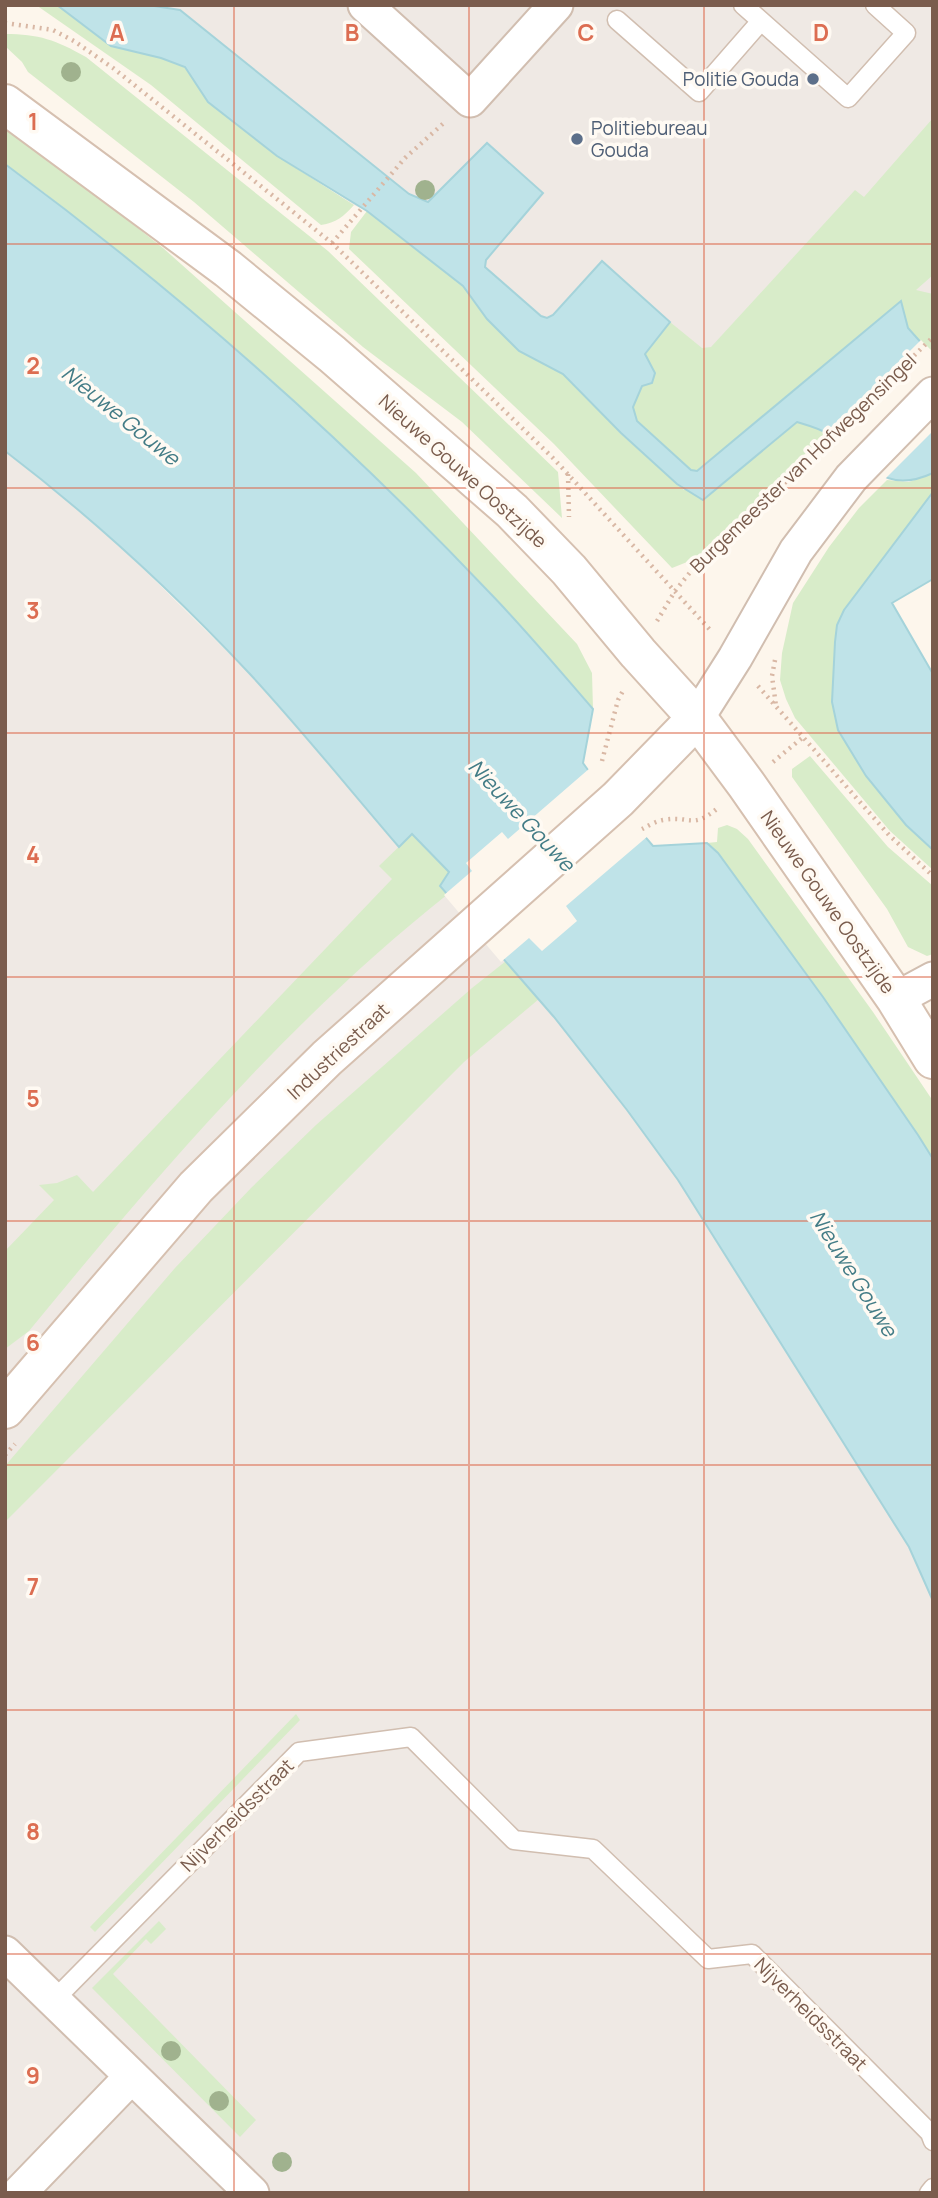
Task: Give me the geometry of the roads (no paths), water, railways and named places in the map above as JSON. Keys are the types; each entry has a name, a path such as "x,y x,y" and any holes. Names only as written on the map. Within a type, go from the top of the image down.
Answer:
{"main road":[{"name":"Nieuwe Gouwe Oostzijde","path":"5,104 239,278 332,354 512,511 569,570 638,653 697,718 896,999 933,1059"},
{"name":"Industriestraat","path":"14,1422 196,1187 327,1058 618,799 697,718"}],"street":[{"path":"365,5 470,100 556,5"},
{"name":"Burgemeester van Hofwegensingel","path":"697,718 796,551 851,478 933,394"},
{"path":"896,999 933,979"},
{"path":"5,1954 252,2193"},
{"path":"19,2193 131,2077"}],"lane":[{"path":"743,5 848,98 906,33 875,5"},
{"path":"617,20 699,92 761,21"},
{"name":"Nijverheidsstraat","path":"53,2001 299,1752 411,1737 514,1840 593,1849 708,1959 752,1954 930,2133 933,2141"},
{"path":"929,2193 933,2188"}],"water":[{"path":"57,5 148,5 180,10 409,194 428,202 487,143 543,193 486,260 485,267 541,316 547,318 553,315 602,261 670,322 645,354 655,373 652,383 642,386 633,407 637,421 691,470 697,471 901,301 908,328 933,356 933,473 900,481 887,478 828,434 797,422 703,500 677,484 621,433 563,374 519,351 487,319 463,286 367,211 277,156 208,102 185,67 161,58 111,46"},
{"name":"Nieuwe Gouwe","path":"5,164 133,263 256,367 374,476 502,605 593,709 583,763 588,770 653,846 707,843 718,853 823,997 918,1135 933,1159 933,1601 909,1547 678,1180 554,1017 440,886 449,872 412,834 399,847 306,737 221,643 132,557 5,451"},
{"path":"933,492 933,579 892,603 933,674 933,850 906,825 866,776 838,730 832,702 837,625 844,610"}],"place":[{"name":"Politie Gouda","path":"813,79"},
{"name":"Politiebureau Gouda","path":"577,139"}]}
